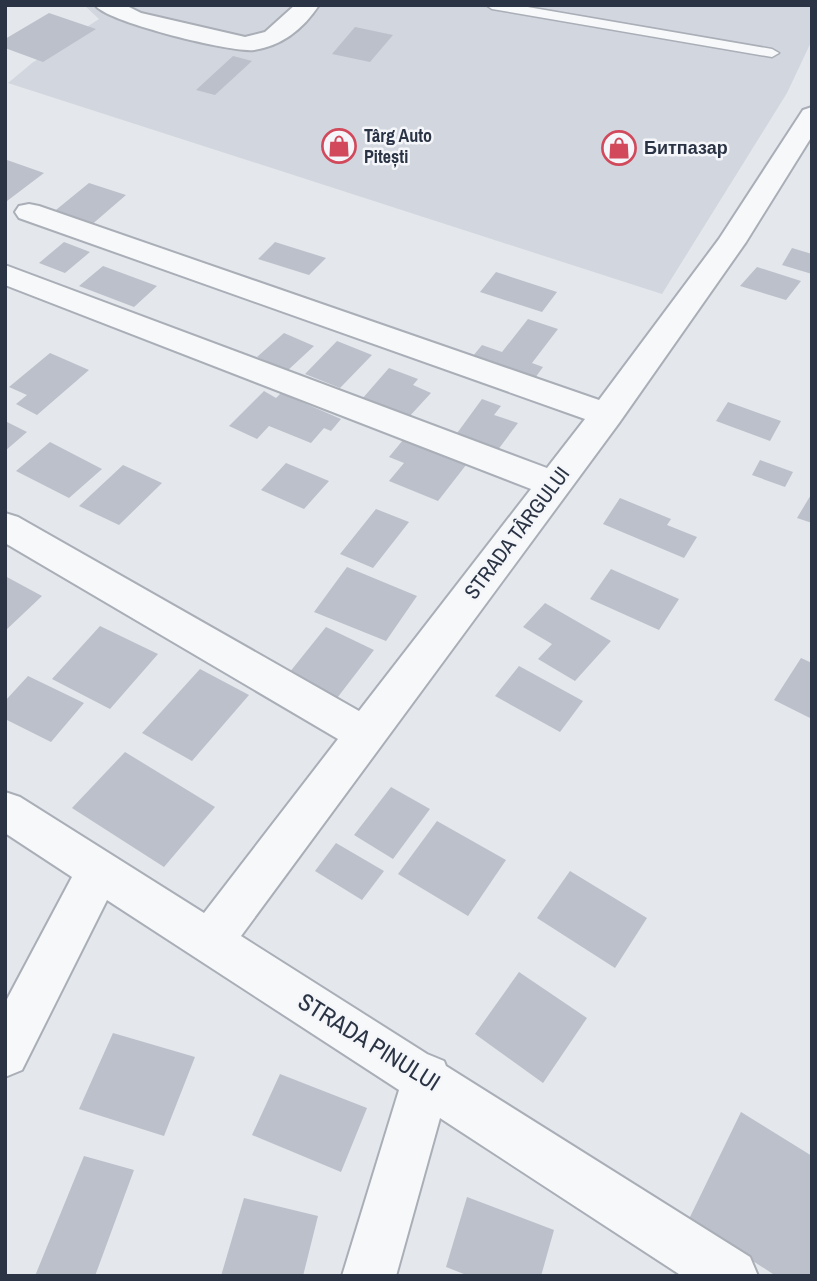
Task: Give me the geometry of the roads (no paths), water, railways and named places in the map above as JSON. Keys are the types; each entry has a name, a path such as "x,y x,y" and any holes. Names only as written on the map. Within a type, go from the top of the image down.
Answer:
{"street":[{"path":"106,5 133,18 246,44 262,44 273,40 308,5"},
{"name":"STRADA TÂRGULUI","path":"210,941 607,415 732,242 812,115"},
{"path":"29,212 607,415"},
{"path":"5,274 553,484"},
{"path":"5,526 365,735"},
{"name":"STRADA PINULUI","path":"5,810 731,1276"},
{"path":"5,1053 99,870"},
{"path":"369,1276 427,1079"}],"lane":[{"path":"492,5 772,53"}],"place":[{"name":"Târg Auto Pitești","path":"339,146"},
{"name":"Битпазар","path":"619,148"}]}
